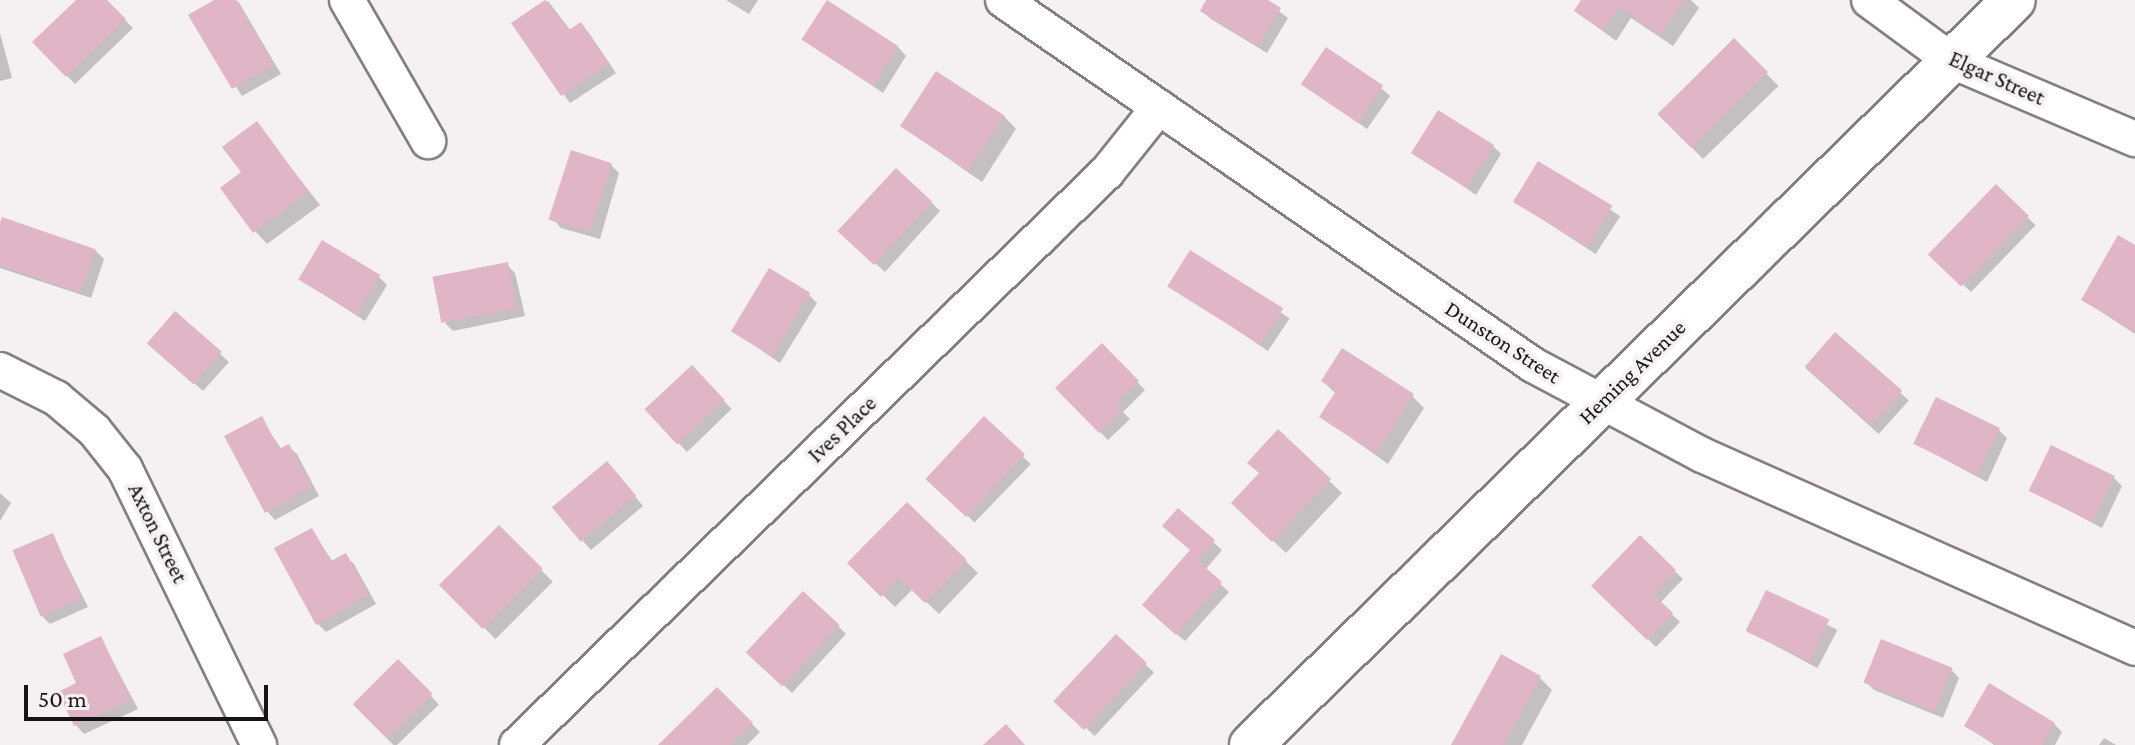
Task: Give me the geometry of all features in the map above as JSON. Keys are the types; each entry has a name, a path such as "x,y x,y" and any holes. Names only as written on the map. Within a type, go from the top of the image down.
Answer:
{"street":[{"path":"347,0 428,141"},
{"name":"Dunston Street","path":"1003,0 1533,365 1702,455 2135,648"},
{"name":"Elgar Street","path":"1869,0 1952,61 2135,139"},
{"name":"Heming Avenue","path":"1251,745 2014,0"},
{"name":"Ives Place","path":"517,745 1107,172 1159,107"},
{"name":"Axton Street","path":"0,370 56,398 94,430 125,469 259,745"}],"building":[{"path":"76,0 107,0 126,19 66,77 32,42"},
{"path":"214,0 236,0 274,65 232,89 188,15"},
{"path":"545,0 569,30 581,22 609,64 561,96 511,23"},
{"path":"827,0 898,46 873,86 801,39"},
{"path":"1206,0 1268,0 1281,8 1258,46 1200,11"},
{"path":"1581,0 1684,0 1660,35 1618,7 1603,31 1574,11"},
{"path":"1734,38 1768,72 1692,148 1658,114"},
{"path":"1326,47 1383,86 1358,123 1301,84"},
{"path":"936,71 1005,116 969,171 900,126"},
{"path":"1438,110 1494,145 1467,188 1411,153"},
{"path":"257,121 309,192 253,233 220,188 241,172 222,147"},
{"path":"571,150 612,163 589,233 548,219"},
{"path":"1538,161 1613,206 1588,247 1513,202"},
{"path":"896,168 933,202 874,265 837,231"},
{"path":"1996,184 2029,216 1961,286 1928,254"},
{"path":"2,217 96,249 81,293 0,265"},
{"path":"2118,235 2135,245 2135,331 2081,300"},
{"path":"322,240 380,275 357,314 298,279"},
{"path":"1190,250 1283,308 1260,345 1167,286"},
{"path":"508,262 517,308 441,323 432,277"},
{"path":"769,268 810,293 772,356 731,331"},
{"path":"175,311 222,352 194,384 147,343"},
{"path":"1835,332 1902,390 1872,425 1805,367"},
{"path":"1102,343 1139,381 1116,402 1123,410 1099,433 1055,388"},
{"path":"1342,348 1414,394 1376,454 1319,417 1336,391 1321,381"},
{"path":"692,365 725,400 677,444 644,409"},
{"path":"1936,397 2000,428 1977,475 1913,444"},
{"path":"262,416 279,449 289,444 312,487 265,513 224,436"},
{"path":"984,416 1025,454 966,517 925,479"},
{"path":"1278,429 1331,479 1272,542 1231,503 1259,473 1247,463"},
{"path":"2051,445 2115,476 2092,522 2029,491"},
{"path":"607,461 636,495 581,542 552,507"},
{"path":"907,502 967,560 925,603 899,578 881,597 847,563"},
{"path":"1178,508 1215,540 1198,561 1222,582 1176,635 1142,605 1190,550 1162,526"},
{"path":"499,525 543,569 483,629 439,585"},
{"path":"312,528 331,561 346,553 369,595 316,625 274,548"},
{"path":"53,533 81,599 41,616 12,550"},
{"path":"1640,535 1676,570 1653,594 1673,613 1647,640 1591,586"},
{"path":"1766,590 1829,620 1810,661 1747,632"},
{"path":"803,591 840,625 782,687 746,652"},
{"path":"1116,634 1147,663 1084,730 1053,701"},
{"path":"101,636 131,700 74,726 58,692 76,683 63,654"},
{"path":"1881,639 1952,668 1935,711 1863,683"},
{"path":"1501,654 1541,676 1503,745 1451,745"},
{"path":"398,659 433,694 387,739 353,704"},
{"path":"1989,683 2055,723 2042,745 1996,745 1964,726"},
{"path":"717,687 753,723 731,745 658,745"},
{"path":"1006,724 1025,745 983,745"}]}
